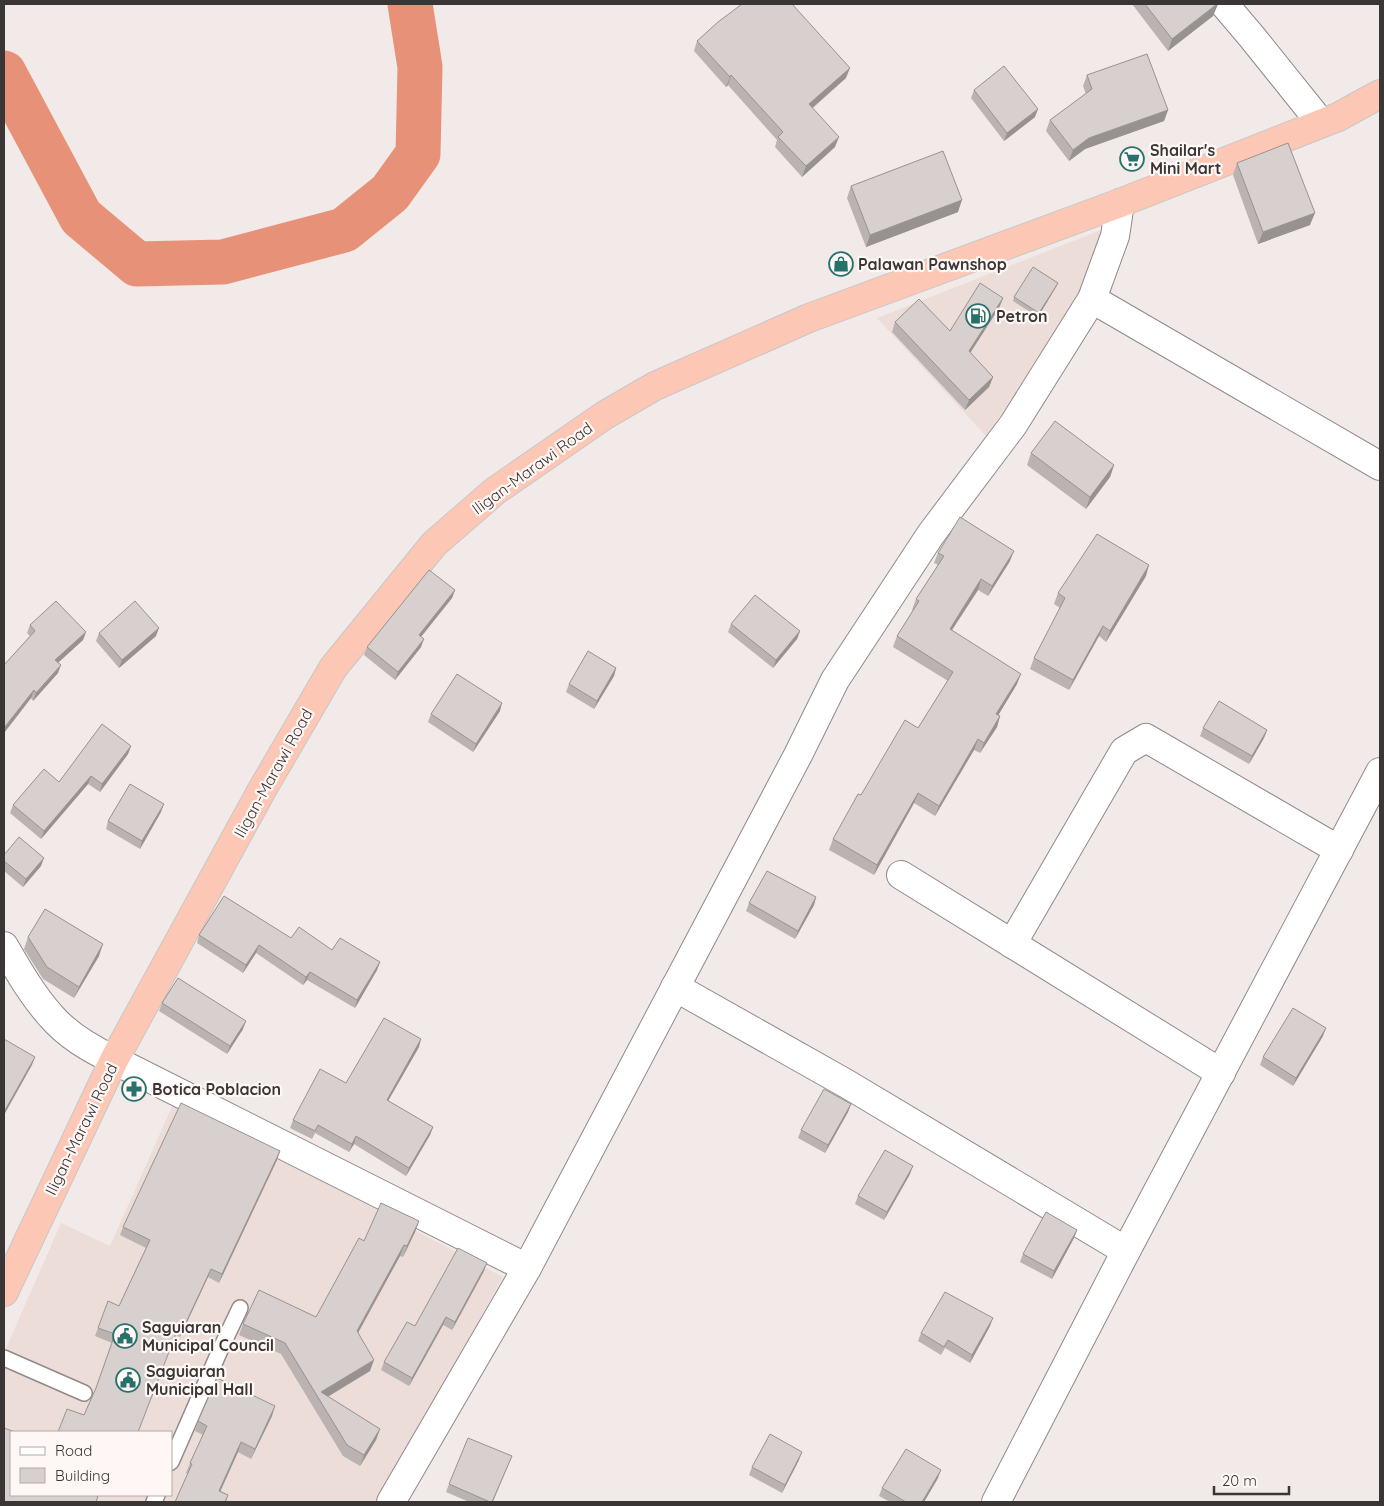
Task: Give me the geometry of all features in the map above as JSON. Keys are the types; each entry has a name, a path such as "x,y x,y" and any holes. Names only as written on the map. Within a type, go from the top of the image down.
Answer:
{"highway":[{"name":"Iligan-Marawi Road","path":"4,1292 114,1060 259,797 333,668 434,544 495,491 605,415 655,386 809,318 1120,203 1338,117 1380,94"}],"street":[{"path":"1224,4 1321,123"},
{"path":"391,1502 527,1268 798,755 835,680 931,534 1013,425 1092,299 1115,236 1120,203"},
{"path":"1092,299 1380,466"},
{"path":"1012,944 1124,751 1146,738 1339,850"},
{"path":"996,1502 1126,1251 1380,772"},
{"path":"901,875 1221,1072"},
{"path":"4,946 30,990 52,1018 88,1047 527,1268"},
{"path":"675,987 847,1084 1126,1251"}],"lane":[{"path":"172,1460 240,1308"},
{"path":"4,1358 84,1393"}],"shaded area":[{"path":"1101,230 1108,240 1095,278 986,436 877,318"},
{"path":"174,1102 503,1277 378,1502 4,1502 4,1353 61,1223 110,1246"}],"building":[{"path":"742,4 792,4 850,68 809,104 839,137 806,166 778,137 783,132 697,41"},
{"path":"1145,4 1217,4 1172,39"},
{"path":"1147,54 1168,110 1089,138 1073,150 1050,120 1092,89 1087,75"},
{"path":"1004,66 1038,109 1007,133 974,90"},
{"path":"1288,143 1315,213 1263,232 1237,163"},
{"path":"943,151 962,200 870,235 851,186"},
{"path":"1033,267 1058,283 1039,313 1014,297"},
{"path":"980,283 1003,298 969,351 993,377 969,400 895,322 919,299 950,331"},
{"path":"1055,421 1114,465 1090,497 1031,453"},
{"path":"960,517 1014,551 992,586 981,579 950,629 1021,674 996,714 1000,716 984,743 978,739 939,806 918,793 877,865 833,839 858,794 861,795 905,720 918,728 953,672 897,636 919,601 916,599 944,556 938,553"},
{"path":"1097,534 1149,565 1110,631 1103,626 1073,680 1034,658 1065,598 1058,593"},
{"path":"429,570 455,590 419,635 424,639 398,672 367,647"},
{"path":"755,595 800,631 776,660 731,624"},
{"path":"56,601 86,632 55,660 61,665 36,693 34,690 4,728 4,665 35,631 30,625"},
{"path":"135,601 159,628 122,660 99,633"},
{"path":"588,651 616,668 597,701 569,684"},
{"path":"457,674 502,703 476,744 431,714"},
{"path":"1219,701 1267,730 1252,756 1203,728"},
{"path":"102,724 131,746 102,784 91,776 44,831 13,805 44,769 59,782"},
{"path":"130,784 164,804 142,841 108,821"},
{"path":"19,837 44,858 26,879 4,861 4,855"},
{"path":"767,871 816,897 798,931 749,903"},
{"path":"224,896 291,938 299,927 332,950 340,938 380,962 357,1000 310,972 306,977 259,945 246,965 199,935"},
{"path":"45,909 103,944 79,987 47,967 28,937"},
{"path":"178,978 246,1021 230,1046 162,1003"},
{"path":"1293,1008 1326,1028 1296,1078 1263,1057"},
{"path":"384,1018 421,1039 387,1100 433,1127 409,1168 356,1136 352,1144 318,1125 315,1131 293,1120 320,1069 346,1083"},
{"path":"4,1039 35,1057 4,1112"},
{"path":"824,1089 851,1104 828,1145 801,1130"},
{"path":"181,1103 280,1151 222,1274 211,1269 183,1329 179,1326 138,1431 58,1431 67,1409 84,1415 96,1388 115,1334 98,1328 108,1301 119,1306 150,1240 123,1227"},
{"path":"885,1150 913,1166 887,1212 858,1196"},
{"path":"381,1203 419,1221 407,1246 404,1245 357,1331 374,1360 321,1392 380,1429 364,1455 347,1445 285,1343 243,1324 259,1290 316,1317 359,1238 364,1241"},
{"path":"1046,1212 1077,1230 1054,1271 1023,1254"},
{"path":"458,1248 487,1263 455,1322 446,1317 412,1378 384,1362 407,1322 415,1326"},
{"path":"945,1292 993,1318 972,1355 948,1340 944,1347 921,1333"},
{"path":"217,1378 275,1406 255,1449 241,1442 219,1491 228,1495 225,1502 175,1502 207,1426 198,1421"},
{"path":"4,1428 12,1431 10,1431 10,1496 98,1496 96,1502 4,1502"},
{"path":"770,1434 802,1452 785,1485 752,1467"},
{"path":"468,1438 512,1456 492,1502 449,1484"},
{"path":"906,1449 941,1470 922,1502 906,1502 882,1488"}],"waterway":[{"path":"4,73 81,217 137,264 223,262 344,230 390,193 418,154 420,67 410,4"}],"place":[{"name":"Shailar's Mini Mart","path":"1132,159"},
{"name":"Palawan Pawnshop","path":"841,264"},
{"name":"Petron","path":"978,316"},
{"name":"Botica Poblacion","path":"134,1089"},
{"name":"Saguiaran Municipal Council","path":"125,1336"},
{"name":"Saguiaran Municipal Hall","path":"128,1380"}]}
